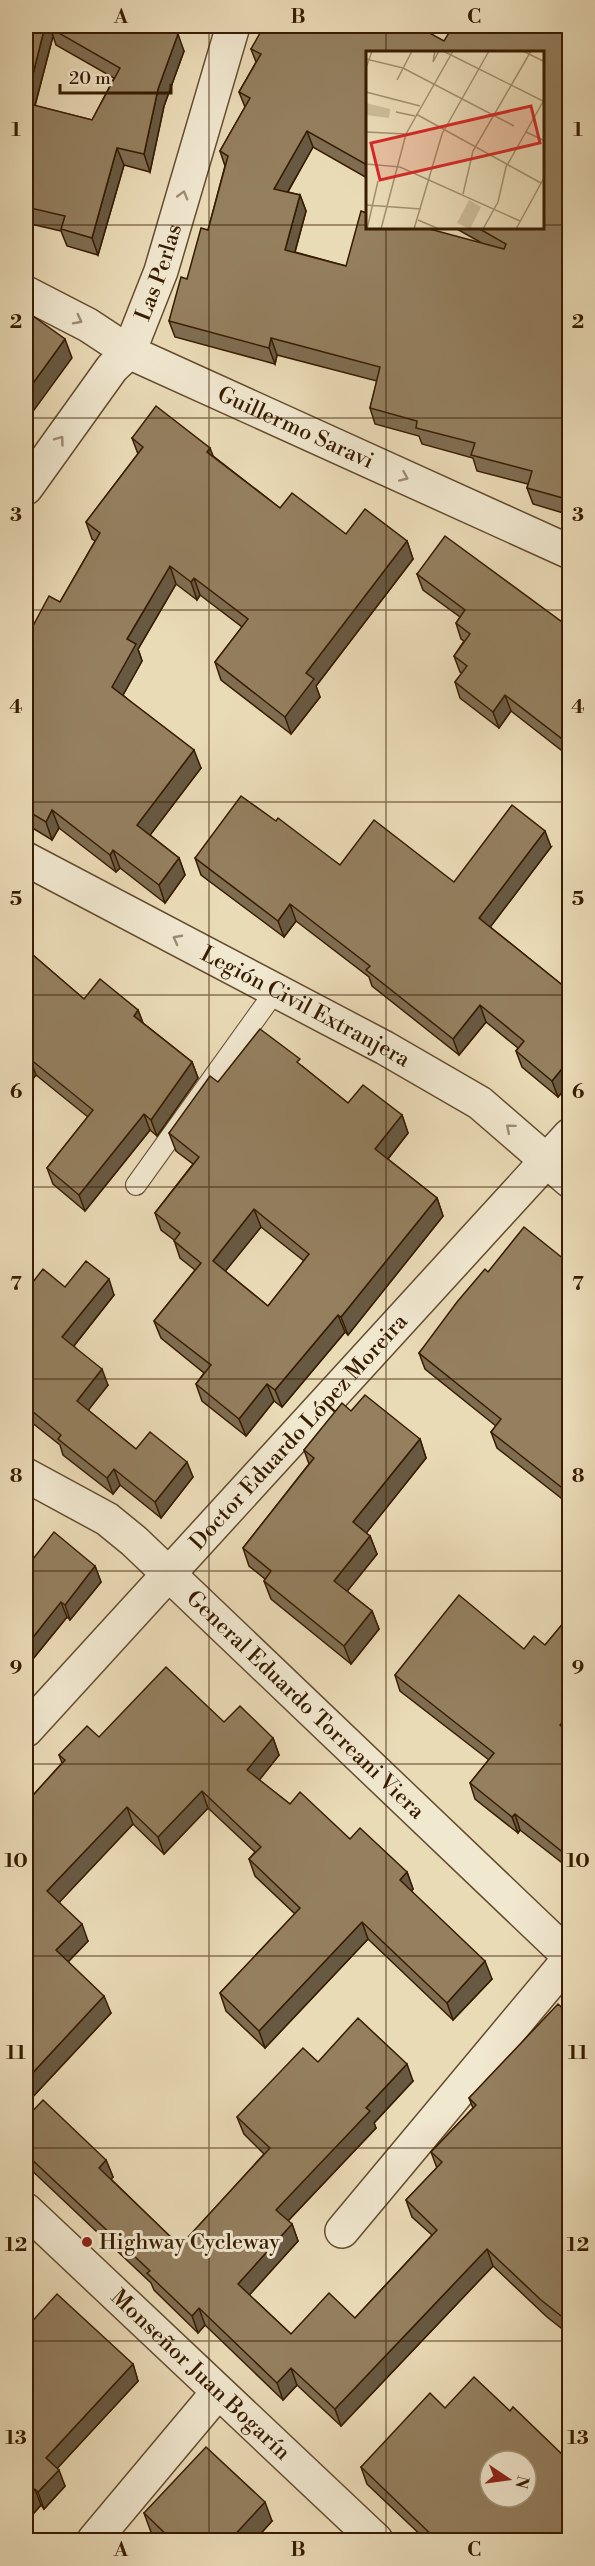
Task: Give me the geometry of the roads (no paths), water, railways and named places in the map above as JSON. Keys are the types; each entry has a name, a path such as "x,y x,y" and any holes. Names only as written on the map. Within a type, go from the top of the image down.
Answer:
{"street":[{"name":"Las Perlas","path":"26,488 112,368 129,352 161,271 233,26"},
{"name":"Guillermo Saravi","path":"26,293 88,325 129,352 570,552"},
{"name":"Legión Civil Extranjera","path":"26,859 385,1048 480,1103 559,1170"},
{"name":"Doctor Eduardo López Moreira","path":"26,1730 168,1572 559,1170 570,1135"},
{"name":"General Eduardo Torreani Viera","path":"26,1475 107,1519 168,1572 570,1958"},
{"path":"342,2231 570,1958"},
{"name":"Monseñor Juan Bogarín","path":"26,2210 376,2541"},
{"path":"94,2541 218,2392"}],"lane":[{"path":"136,1185 276,990"}],"place":[{"name":"Highway Cycleway","path":"87,2242"}]}
